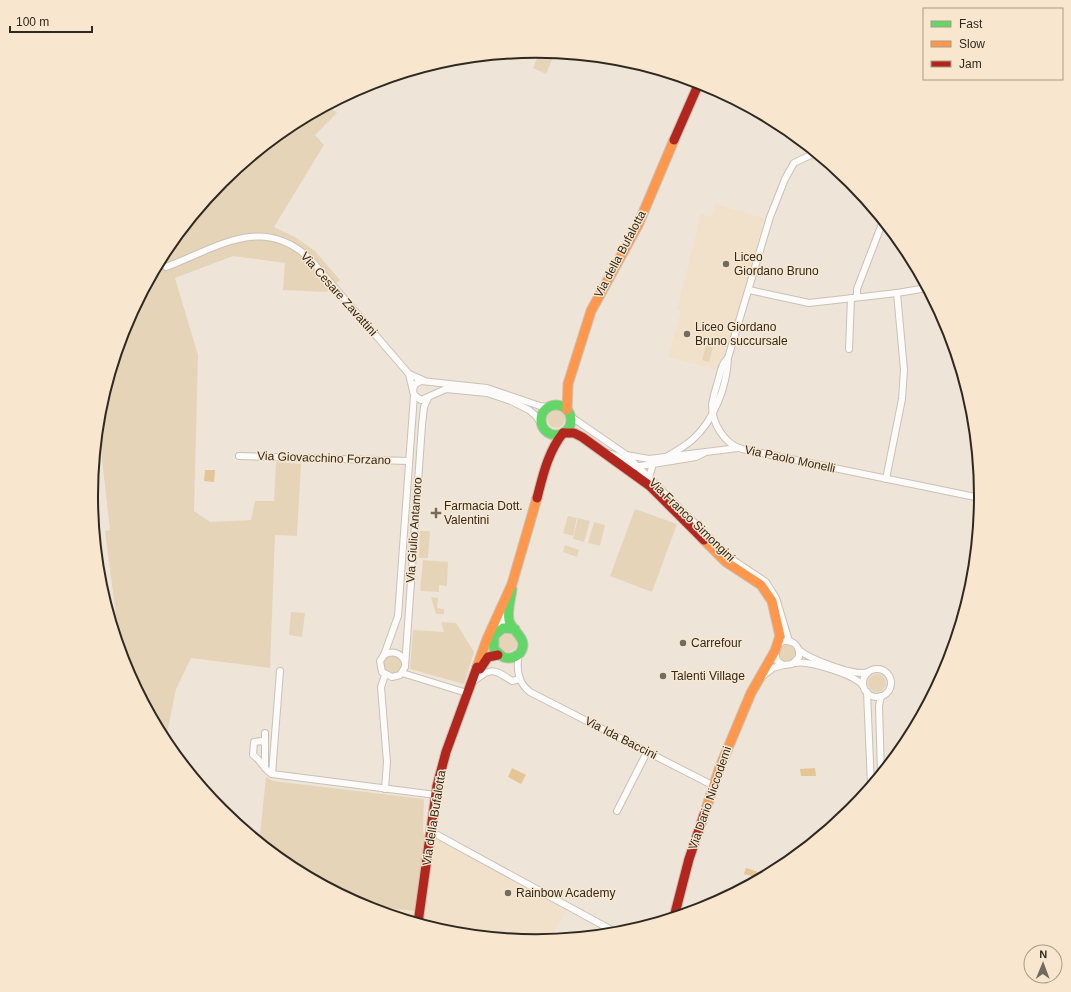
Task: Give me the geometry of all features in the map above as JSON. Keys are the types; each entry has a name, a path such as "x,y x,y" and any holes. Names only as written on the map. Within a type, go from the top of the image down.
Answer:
{"street":[{"name":"Via della Bufalotta","path":"569,413 568,384 576,354 591,311 638,225 656,179 696,89"},
{"path":"666,457 692,440 713,412 727,370 728,358 770,217 789,169 796,161 810,155"},
{"path":"849,348 854,298 881,226"},
{"name":"Via Cesare Zavattini","path":"166,267 238,238 266,236 284,242 302,251 409,374 414,393"},
{"path":"749,290 803,302 854,298 921,289"},
{"path":"886,479 902,399 904,370 897,293"},
{"name":"Via Cesare Zavattini","path":"409,374 426,381 487,388 540,406 552,406"},
{"path":"429,398 432,388 426,381 416,383 414,393 420,399 429,398 438,391 446,389 487,393 511,401 529,410 538,418 545,429 555,435 563,433 570,426 569,413 552,406 542,415 545,429"},
{"name":"Via della Bufalotta","path":"552,406 568,384"},
{"name":"Via Giulio Antamoro","path":"385,789 387,762 381,686 385,675 380,665 398,616 414,393"},
{"name":"Via Giulio Antamoro","path":"402,673 405,662 422,425 424,407 429,398"},
{"name":"Via Paolo Monelli","path":"713,412 722,433 731,444 738,448 974,497"},
{"name":"Via Franco Simongini","path":"569,413 625,454 730,558 771,588 778,602 785,633 789,641"},
{"name":"Via della Bufalotta","path":"519,654 523,641 522,636 511,625 509,616 512,584 544,468 548,449 545,429"},
{"name":"Via della Bufalotta","path":"544,468 557,440 563,433"},
{"name":"Via Franco Simongini","path":"563,433 574,433 602,450 650,486 726,562 759,583 765,590 773,605 779,631 776,649"},
{"path":"604,438 602,450 617,456 631,466 638,467 696,457 704,453"},
{"path":"625,454 645,459 738,448"},
{"name":"Via Giovacchino Forzano","path":"239,456 409,461"},
{"path":"649,477 653,464"},
{"name":"Via della Bufalotta","path":"419,918 436,795 448,745 479,660 512,584"},
{"name":"Via della Bufalotta","path":"479,660 495,634 501,629 507,594"},
{"path":"501,629 509,627 516,629"},
{"path":"492,640 494,650 498,655 510,658 519,654"},
{"path":"795,663 799,657 799,650 796,644 789,641 781,642 776,649 777,661 784,665 806,662 860,681 866,690 873,696 882,696"},
{"name":"Via Dario Niccodemi","path":"676,911 689,859 736,727 757,683 776,649"},
{"path":"799,650 809,657 855,673 868,672 878,669 888,674 890,687 882,696 879,710 881,765"},
{"path":"384,655 390,652 397,653 405,662"},
{"path":"474,681 484,674 494,670 500,672 512,681 520,679 517,665 519,654"},
{"name":"Via della Bufalotta","path":"467,694 485,661 490,656 498,655"},
{"name":"Via Dario Niccodemi","path":"757,683 770,670 784,665"},
{"path":"272,774 280,671"},
{"path":"868,672 864,680 866,690 871,778"},
{"path":"385,675 394,677 402,673 467,694"},
{"name":"Via Ida Baccini","path":"520,679 528,690 714,786"},
{"path":"265,733 265,768"},
{"path":"251,735 254,742 253,754 261,760 265,768 272,774 436,795"},
{"path":"254,742 260,740 265,744"},
{"path":"617,811 647,752"},
{"path":"870,753 881,753"},
{"path":"432,832 608,928"}],"shaded area":[{"path":"537,58 553,59 546,74 533,68"},
{"path":"332,109 337,113 315,135 324,145 274,227 295,237 315,251 340,280 326,292 283,290 285,263 233,256 175,278 198,355 194,511 210,522 251,520 255,501 274,501 276,462 301,464 297,536 275,535 270,668 191,658 176,689 167,733 156,715 131,664 116,621 105,531 110,530 100,445 106,411 112,383 131,328 156,277 188,229 226,186 269,149 292,132"},
{"path":"716,204 764,218 735,325 729,338 719,370 668,357 681,311 677,309 701,214 712,217"},
{"path":"706,346 713,347 709,362 702,360"},
{"path":"552,410 560,410 565,415 563,426 560,428 552,428 547,423 547,415"},
{"path":"205,470 215,470 214,482 204,481"},
{"path":"635,509 677,524 652,592 610,576"},
{"path":"568,516 577,518 573,536 563,533"},
{"path":"578,518 590,521 584,542 573,539"},
{"path":"594,522 605,525 600,546 588,543"},
{"path":"420,531 430,531 428,558 419,558"},
{"path":"565,545 579,550 577,557 563,552"},
{"path":"423,560 448,562 447,586 439,585 439,592 420,591"},
{"path":"431,597 438,598 437,608 444,609 444,614 436,614"},
{"path":"291,612 305,613 302,637 289,635"},
{"path":"441,622 456,623 474,652 464,684 410,669 413,630 444,632"},
{"path":"508,632 515,635 518,642 515,649 508,652 501,649 498,642 501,635"},
{"path":"784,645 790,645 795,650 793,659 790,661 784,661 779,656 779,650"},
{"path":"393,655 400,658 403,665 400,672 393,675 386,672 383,665 386,658"},
{"path":"877,674 883,677 886,683 883,689 877,692 871,689 868,683 871,677"},
{"path":"512,768 526,775 521,784 508,777"},
{"path":"815,768 816,776 801,776 800,769"},
{"path":"266,777 273,781 424,799 423,831 426,840 415,911 386,908 342,889 292,860 258,834 260,834"},
{"path":"432,834 568,907 554,933 507,933 478,930 450,926 420,918"},
{"path":"746,868 758,872 752,876 744,874"},
{"path":"388,908 418,912 417,917"}],"traffic: fast":[{"path":"556,405 562,406 570,414 571,420 570,426 562,434 556,435 550,434 542,426 541,420 542,414 550,406 556,405"},
{"path":"512,589 509,620 513,628 516,632 522,640 523,648 520,653 514,657 503,657 494,649 494,636 503,628 515,629"}],"traffic: slow":[{"path":"567,410 568,384 591,311 638,225 674,140"},
{"path":"477,667 487,639 512,584 537,498"},
{"path":"704,540 726,562 761,585 772,601 780,636 775,651 751,693 720,767 704,815"}],"traffic: jam":[{"path":"674,140 697,89"},
{"path":"563,433 574,433 582,437 650,486 704,540"},
{"path":"537,498 544,472 553,448 563,433"},
{"path":"480,669 488,657 498,655"},
{"path":"419,918 437,786 446,752 477,667"},
{"path":"676,911 689,859 704,815"}],"place":[{"name":"Liceo Giordano Bruno","path":"726,264"},
{"name":"Liceo Giordano Bruno succursale","path":"687,334"},
{"name":"Farmacia Dott. Valentini","path":"436,513"},
{"name":"Carrefour","path":"683,643"},
{"name":"Talenti Village","path":"663,676"},
{"name":"Rainbow Academy","path":"508,893"}]}
